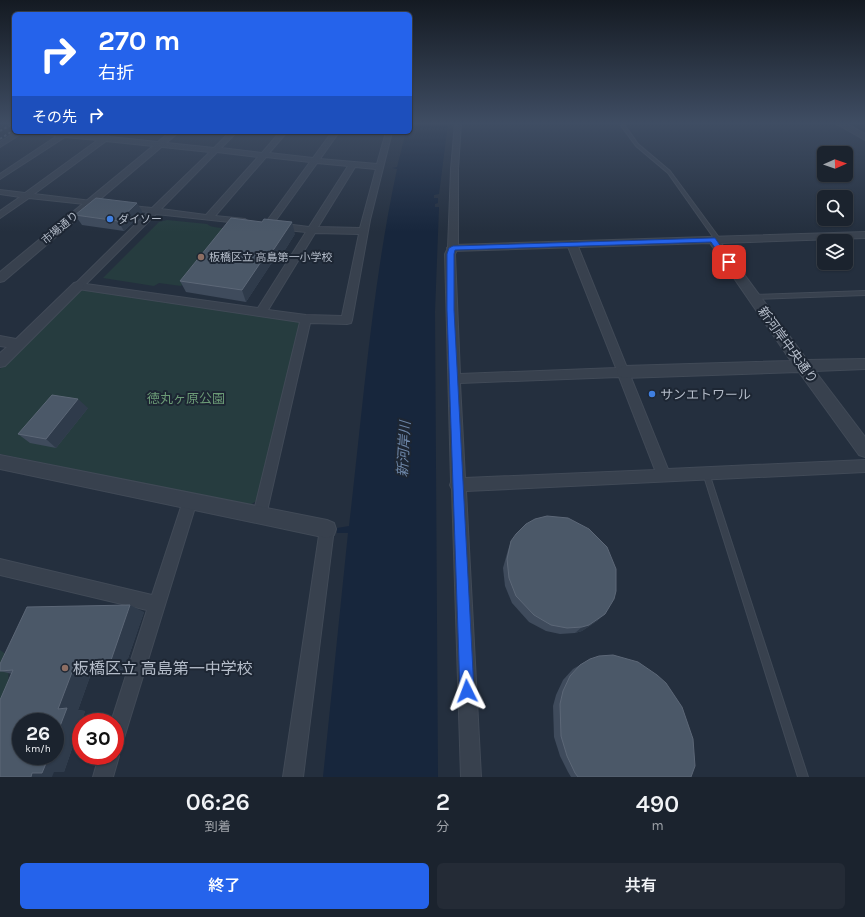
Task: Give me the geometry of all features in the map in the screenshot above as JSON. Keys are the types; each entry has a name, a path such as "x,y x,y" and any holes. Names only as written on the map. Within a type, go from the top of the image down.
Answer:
{"street":[{"path":"0,176 25,159"},
{"path":"0,215 77,159"},
{"name":"市場通り","path":"1,276 142,159"},
{"path":"0,362 206,159"},
{"path":"209,218 260,159"},
{"path":"307,159 380,167"},
{"path":"78,286 306,319 347,320 364,231 382,159"},
{"path":"455,159 453,177 455,192 453,248 450,254 450,310 471,777"},
{"path":"260,224 315,160"},
{"path":"261,312 353,164"},
{"path":"0,192 312,230 364,231"},
{"path":"453,248 865,235"},
{"name":"新河岸中央通り","path":"715,240 753,297 865,450"},
{"path":"572,244 664,475"},
{"path":"260,515 306,319"},
{"path":"0,341 18,344"},
{"path":"454,379 865,364"},
{"path":"2,466 190,501 327,529 293,777"},
{"path":"457,485 865,466"},
{"path":"123,713 190,501"},
{"path":"0,567 158,604"},
{"path":"103,777 106,765"}],"lane":[{"path":"654,159 669,172 715,240"},
{"path":"753,297 865,293"},
{"path":"706,473 803,777"}],"green space":[{"path":"167,220 207,224 227,230 181,286 159,283 154,286 103,278 159,222"},
{"name":"徳丸ヶ原公園","path":"84,290 298,321 300,324 258,500 250,505 0,454 0,369 78,292"},
{"path":"0,650 7,655 8,677 7,691 0,712"}],"water":[{"name":"新河岸川","path":"399,159 443,159 439,194 434,195 434,198 438,198 438,203 435,204 435,207 439,207 435,312 438,777 323,777 348,533 337,533 337,528 349,526 381,257 397,169 392,168 397,167"}],"building":[{"path":"96,198 137,203 118,221 75,215"},
{"path":"231,218 262,222 264,219 292,222 274,249 267,253 242,290 180,281"},
{"path":"52,395 78,399 46,439 18,434"},
{"path":"547,516 568,518 589,529 607,547 616,569 616,591 614,599 605,614 589,625 567,628 551,625 534,615 516,596 509,578 507,559 511,541 526,524 535,519"},
{"path":"130,605 109,666 74,667 58,709 67,708 64,716 64,713 12,713 12,765 45,765 42,773 32,773 31,777 0,777 0,700 13,670 0,671 0,664 27,607"},
{"path":"613,655 638,662 657,675 666,683 682,707 693,739 695,766 691,777 578,777 575,773 567,756 561,736 560,704 563,691 570,676 580,665 599,656"}],"place":[{"name":"ダイソー","path":"110,219"},
{"name":"板橋区立 高島第一小学校","path":"201,257"},
{"name":"サンエトワール","path":"652,394"},
{"name":"板橋区立 高島第一中学校","path":"65,668"}],"route":[{"path":"467,691 450,310 450,254 453,248 713,240 729,262"}]}
